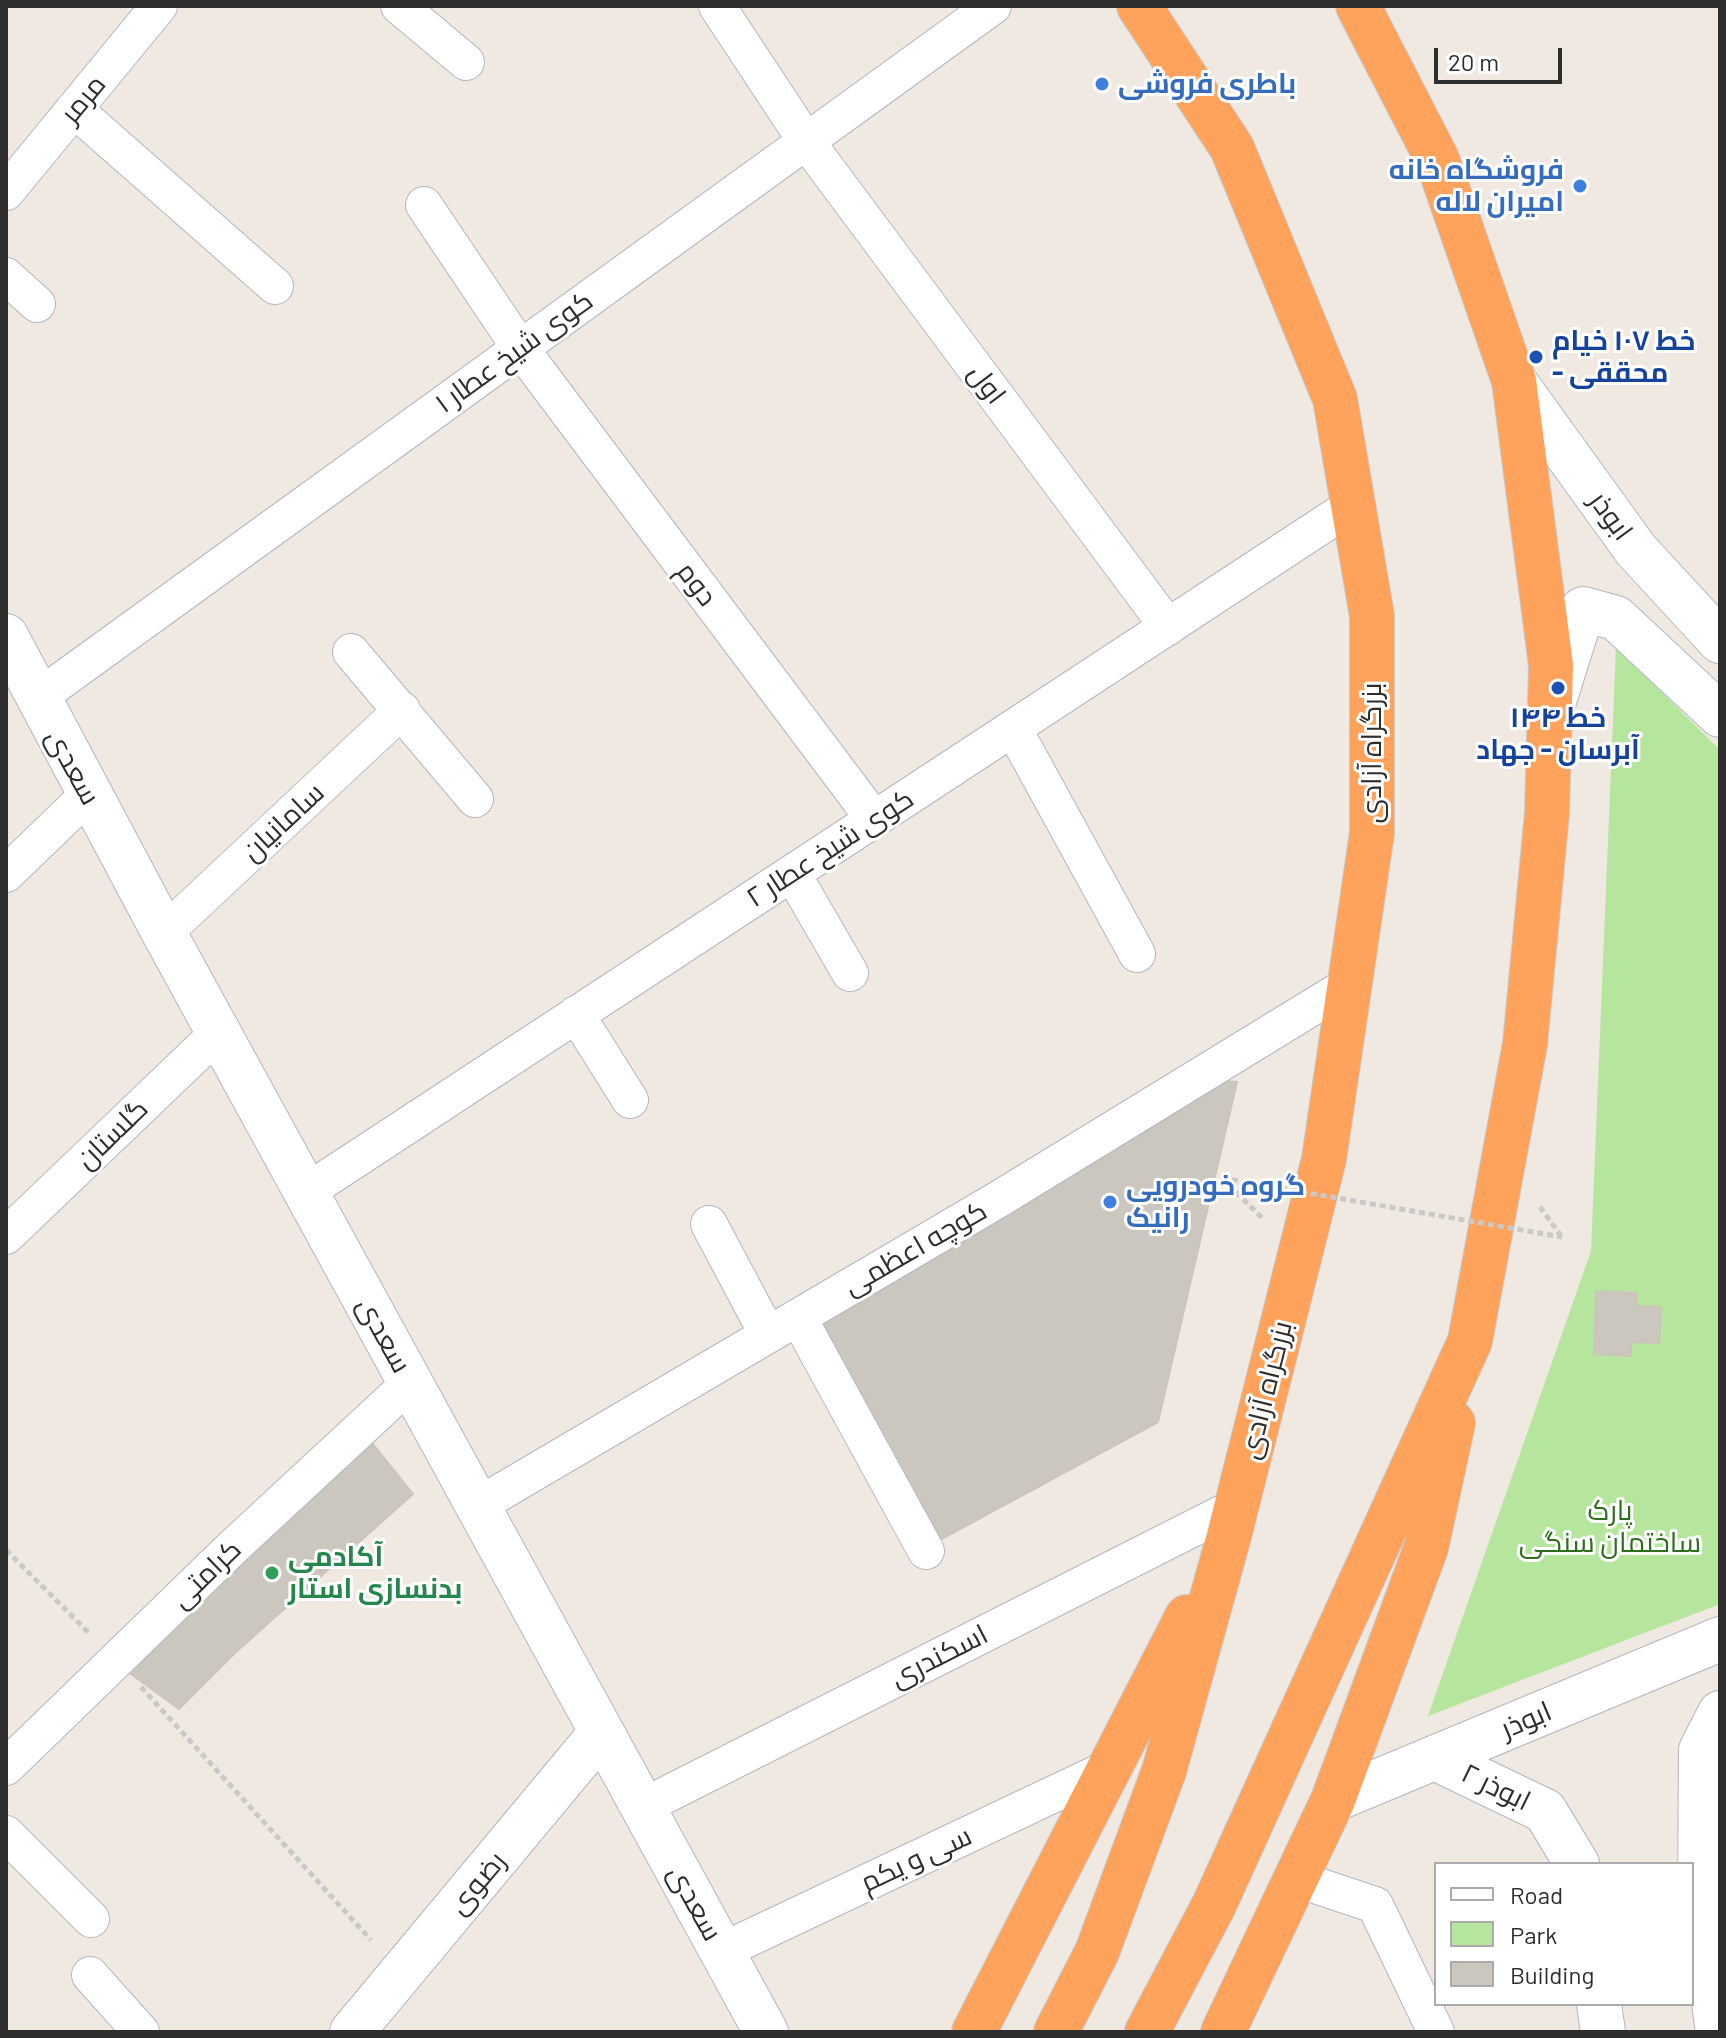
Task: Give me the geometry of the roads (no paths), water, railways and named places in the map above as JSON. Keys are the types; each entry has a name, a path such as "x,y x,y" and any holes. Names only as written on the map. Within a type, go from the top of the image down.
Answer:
{"highway":[{"name":"بزرگراه آزادی","path":"1056,2032 1097,1952 1164,1771 1233,1521 1324,1159 1372,833 1372,616 1335,399 1232,148 1139,6"},
{"path":"1223,2032 1333,1800 1426,1548 1470,1341 1525,1044 1547,813 1551,665 1514,381 1437,159 1358,6"},
{"path":"1147,2032 1214,1905 1470,1341"},
{"name":"بزرگراه آزادی","path":"974,2032 1233,1521"}],"main road":[{"name":"ابوذر","path":"1514,381 1636,550 1720,641"},
{"path":"1550,714 1583,609 1616,618 1720,715"},
{"name":"سعدی","path":"6,636 36,699 766,2032"},
{"name":"ابوذر","path":"1333,1800 1720,1639"},
{"path":"1718,2020 1700,1901 1701,1750 1720,1713"},
{"name":"رضوی","path":"352,2032 601,1733"},
{"name":"ابوذر ۲","path":"1435,1758 1545,1811 1576,1862"},
{"path":"1599,2006 1603,2032"}],"street":[{"path":"399,6 466,62"},
{"name":"اول","path":"717,6 806,141 1168,627"},
{"name":"کوی شیخ عطار ۱","path":"36,699 993,6"},
{"name":"مرمر","path":"6,192 155,8"},
{"path":"74,109 275,286"},
{"name":"دوم","path":"424,205 520,348 874,819"},
{"path":"6,276 37,304"},
{"name":"کوی شیخ عطار ۲","path":"306,1192 1353,505"},
{"path":"351,652 475,799"},
{"name":"سامانیان","path":"164,933 402,710"},
{"path":"1013,728 1137,954"},
{"path":"6,874 89,794"},
{"path":"792,873 850,973"},
{"name":"کوچه اعظمی","path":"477,1506 1163,1100 1350,984"},
{"path":"576,1014 630,1100"},
{"name":"گلستان","path":"6,1236 218,1033"},
{"path":"709,1224 783,1326 926,1551"},
{"name":"کرامتی","path":"6,1767 410,1383"},
{"name":"اسکندری","path":"642,1807 1233,1521"},
{"name":"سی و یکم","path":"722,1951 1111,1767"},
{"path":"6,1834 91,1919"},
{"path":"1297,1879 1375,1905 1436,2032"},
{"path":"90,1975 141,2032"}],"place":[{"name":"باطری فروشی","path":"1102,84"},
{"name":"فروشگاه خانه امیران لاله","path":"1580,186"},
{"name":"خط ۱۰۷ خیام - محققی","path":"1536,357"},
{"name":"خط ۱۴۴ آبرسان - جهاد","path":"1558,688"},
{"name":"گروه خودرویی رانیک","path":"1110,1202"},
{"name":"آکادمی بدنسازی استار","path":"272,1573"}],"park label":[{"name":"پارک ساختمان سنگی","path":"1610,1527"}]}
